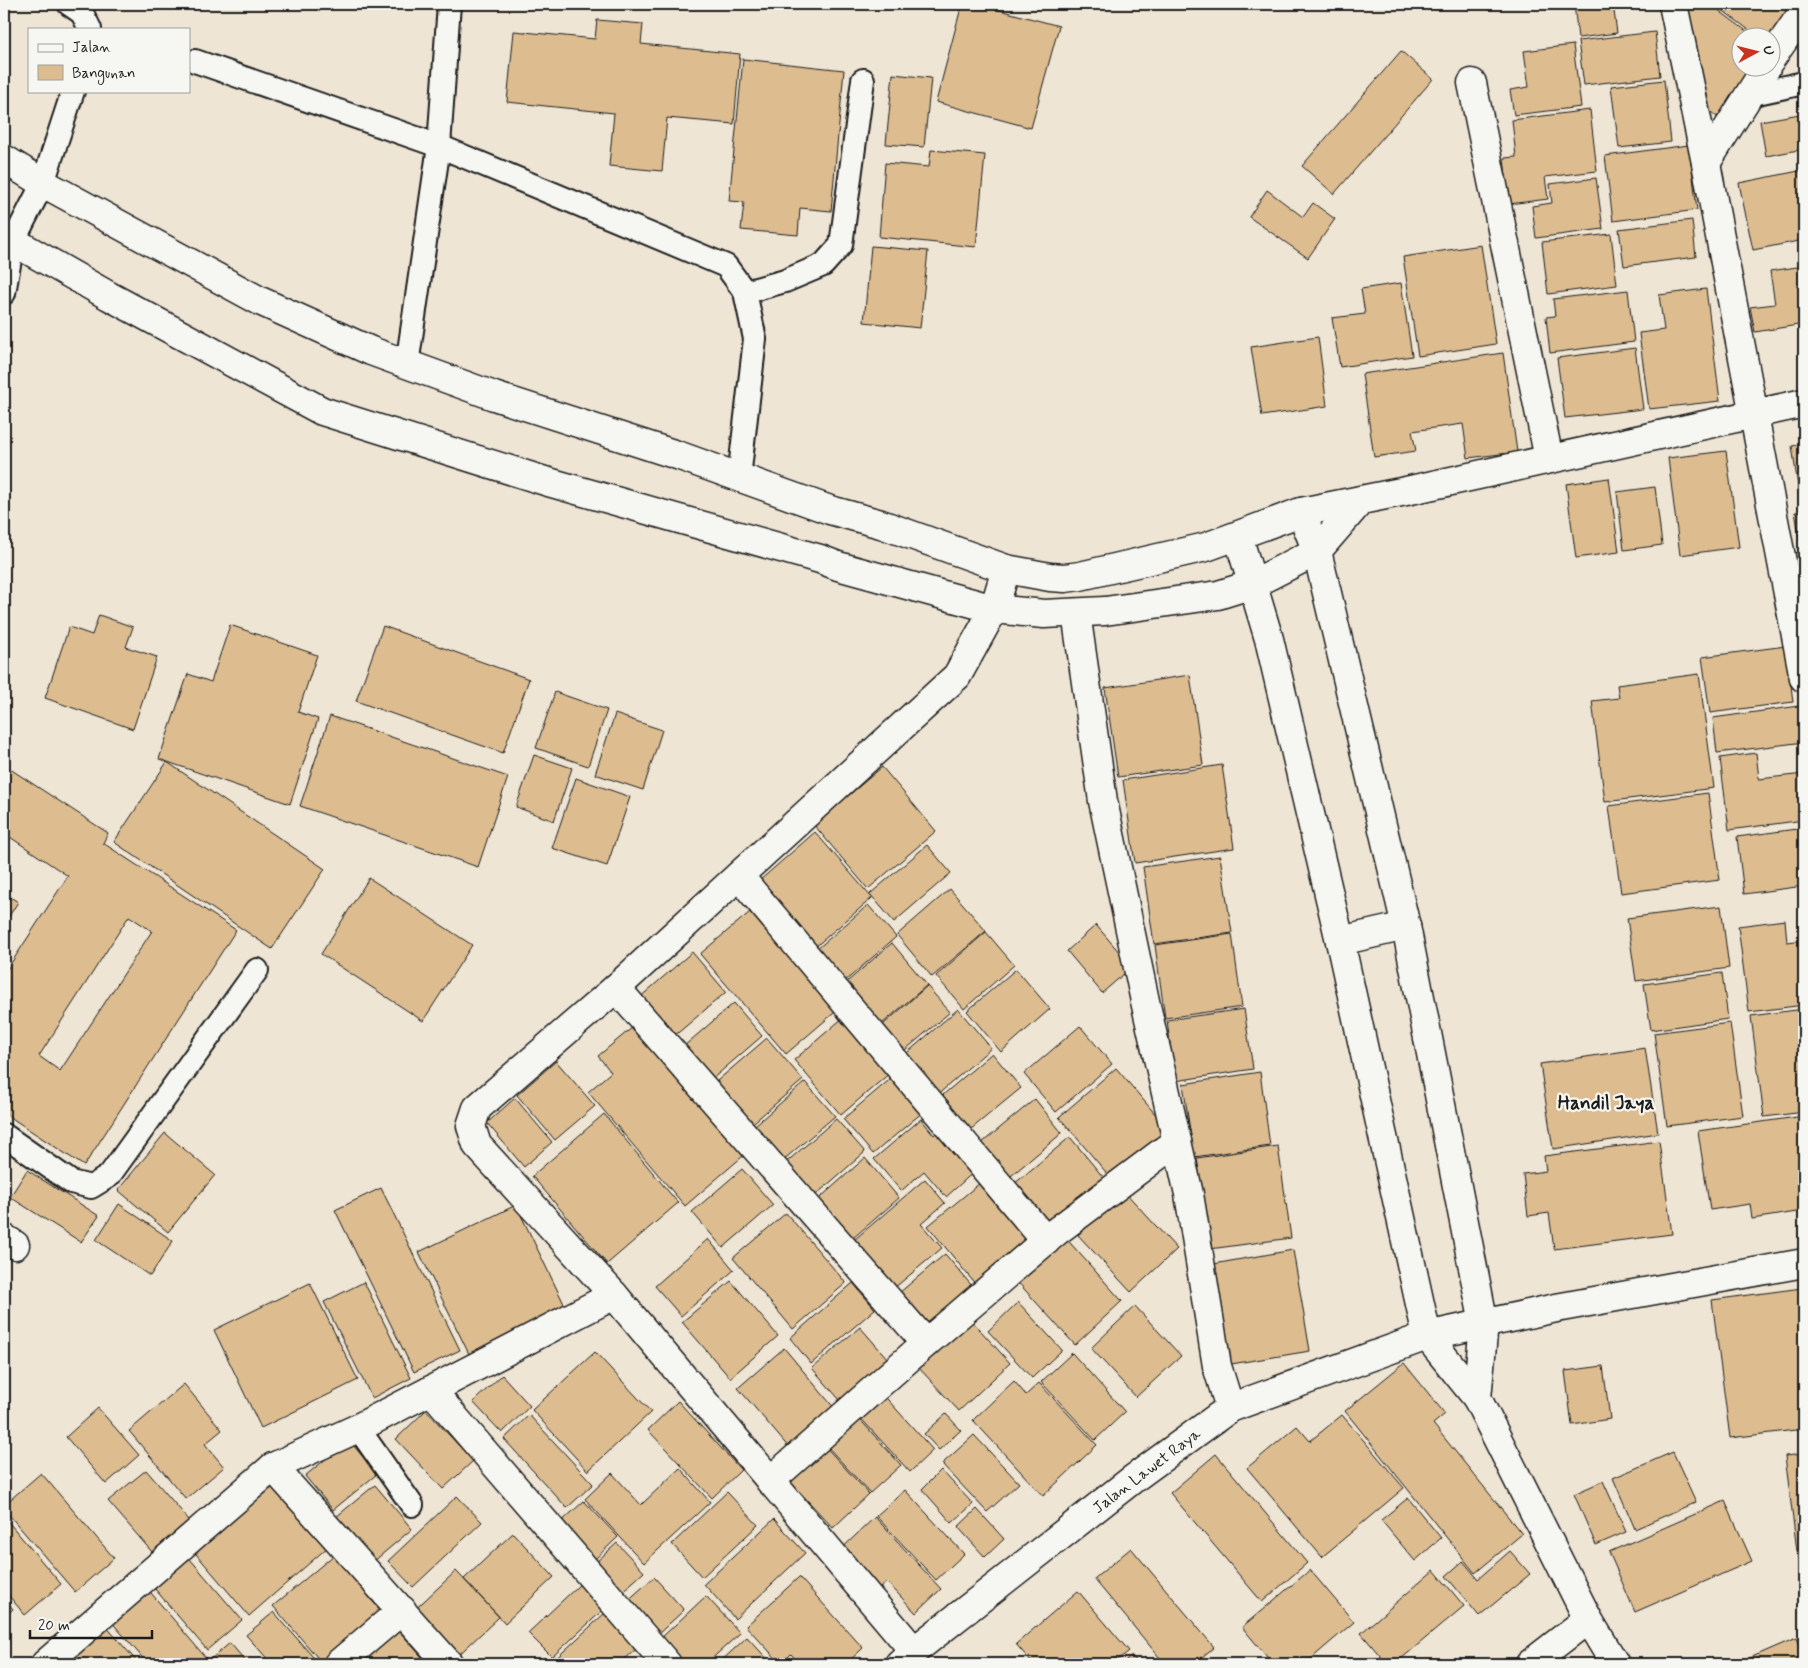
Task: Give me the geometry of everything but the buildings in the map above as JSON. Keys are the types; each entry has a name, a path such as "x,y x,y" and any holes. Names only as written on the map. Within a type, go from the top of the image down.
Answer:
{"street":[{"path":"1673,4 1706,163 1803,669"},
{"path":"1780,46 1804,11"},
{"path":"1706,163 1759,78"},
{"path":"1472,83 1549,459"},
{"path":"4,159 43,183 260,302 371,351 494,396 671,453 830,510 881,524 999,567 1050,577 1080,576 1206,547 1301,512 1804,403"},
{"path":"8,239 322,412 545,481 865,574 986,607 1044,614 1076,613 1106,611 1218,595 1253,584 1316,551 1362,500"},
{"path":"1301,512 1316,551 1406,926 1484,1324 1477,1398"},
{"path":"1238,536 1269,639 1340,941 1427,1336 1477,1398 1588,1619 1615,1664"},
{"path":"907,1657 770,1481 614,1295 477,1145 472,1126 477,1108 616,988 957,676 986,607 999,567"},
{"path":"1076,613 1103,801 1188,1194 1216,1366 1230,1408"},
{"path":"739,876 1046,1241"},
{"path":"1340,941 1406,926"},
{"path":"616,988 926,1343"},
{"path":"770,1481 1056,1231 1177,1141"},
{"name":"Jalan Lawet Raya","path":"907,1657 1133,1479 1230,1408 1427,1336 1556,1308 1804,1263"},
{"path":"45,1664 273,1467 358,1428 614,1295"},
{"path":"432,1390 667,1664"},
{"path":"273,1467 449,1664"},
{"path":"338,1664 402,1610"},
{"path":"1530,1664 1588,1619"}],"lane":[{"path":"69,4 82,13 90,28"},
{"path":"407,364 439,146 450,4"},
{"path":"195,61 439,146 726,266 745,292 755,339 739,478"},
{"path":"745,292 785,281 823,265 840,245 863,80"},
{"path":"1748,95 1804,83"},
{"path":"4,293 8,239 43,183 73,92"},
{"path":"4,1135 71,1182 91,1187 109,1176 257,970"},
{"path":"358,1428 412,1505"}],"district":[{"name":"Handil Jaya","path":"1606,1102"}]}
